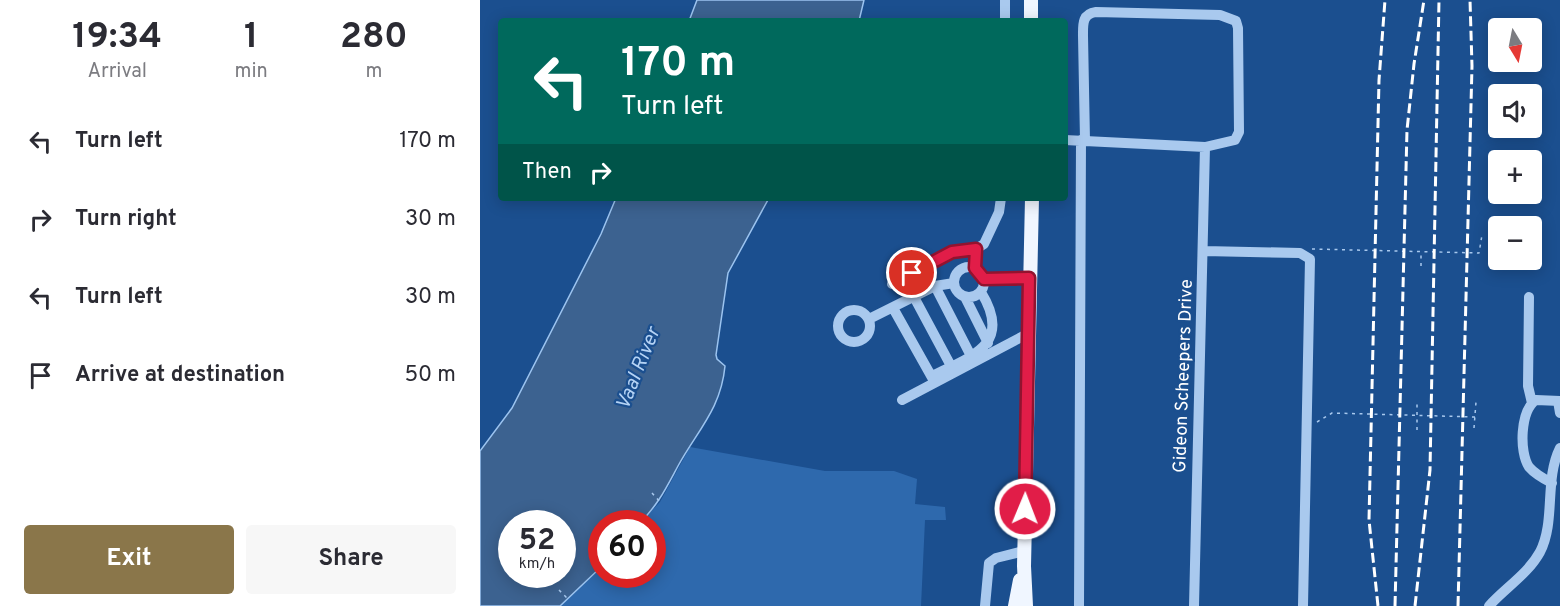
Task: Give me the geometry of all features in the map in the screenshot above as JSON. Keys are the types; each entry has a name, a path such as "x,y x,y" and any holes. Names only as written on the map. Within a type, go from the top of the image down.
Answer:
{"main road":[{"path":"1031,0 1031,18"},
{"path":"1026,606 1024,551 1032,201"},
{"path":"1015,606 1024,566"}],"street":[{"path":"1005,0 1005,18"},
{"path":"1068,140 1083,140 1205,147 1227,144 1237,138 1239,132 1239,28 1234,19 1223,15 1096,12 1087,16 1083,22 1083,140 1079,606"},
{"name":"Gideon Scheepers Drive","path":"1194,606 1205,147"},
{"path":"892,284 952,252 976,249 984,244 990,236 1001,201"},
{"path":"976,249 975,268 984,279"},
{"path":"1204,252 1300,253 1309,257 1302,606"},
{"path":"975,268 961,270 954,283 957,292 965,297 988,343"},
{"path":"984,279 1029,278"},
{"path":"934,380 951,366 971,356 988,343 993,335 993,318 981,292 984,279"},
{"path":"869,319 935,286 954,283"},
{"path":"935,286 971,356"},
{"path":"965,297 981,292"},
{"path":"914,297 951,366"},
{"path":"1529,297 1528,386 1532,403"},
{"path":"893,308 934,380"},
{"path":"902,400 934,380 1029,333"},
{"path":"1552,483 1532,470 1525,457 1526,411 1532,403 1541,399 1559,401 1560,413"},
{"path":"1489,606 1523,573 1541,551 1560,448"},
{"path":"985,606 989,563 996,558 1024,551"}],"path":[{"path":"1324,250 1479,253 1482,235"},
{"path":"1421,251 1421,266"},
{"path":"1474,428 1476,402"},
{"path":"1417,404 1417,430"},
{"path":"1306,431 1332,413 1475,417"},
{"path":"652,493 660,502"},
{"path":"560,590 567,598"}],"shaded area":[{"path":"690,447 825,471 894,471 917,479 915,504 945,507 946,520 925,520 921,606 560,606 588,579 588,588 666,588 666,510 652,510 660,502"}],"water":[{"path":"697,0 864,0 860,18 690,18"},
{"name":"Vaal River","path":"615,201 767,201 728,273 716,355 725,366 723,381 707,419 652,510 588,510 588,579 560,606 480,606 480,451 512,408 601,234"}],"railway":[{"path":"1378,606 1369,520 1379,80 1385,0"},
{"path":"1395,606 1407,130 1424,0"},
{"path":"1415,606 1430,470 1439,0"},
{"path":"1458,606 1472,66 1470,0"}],"route":[{"path":"912,273 952,252 976,249 975,268 983,274 984,279 1029,278 1025,509"}]}
